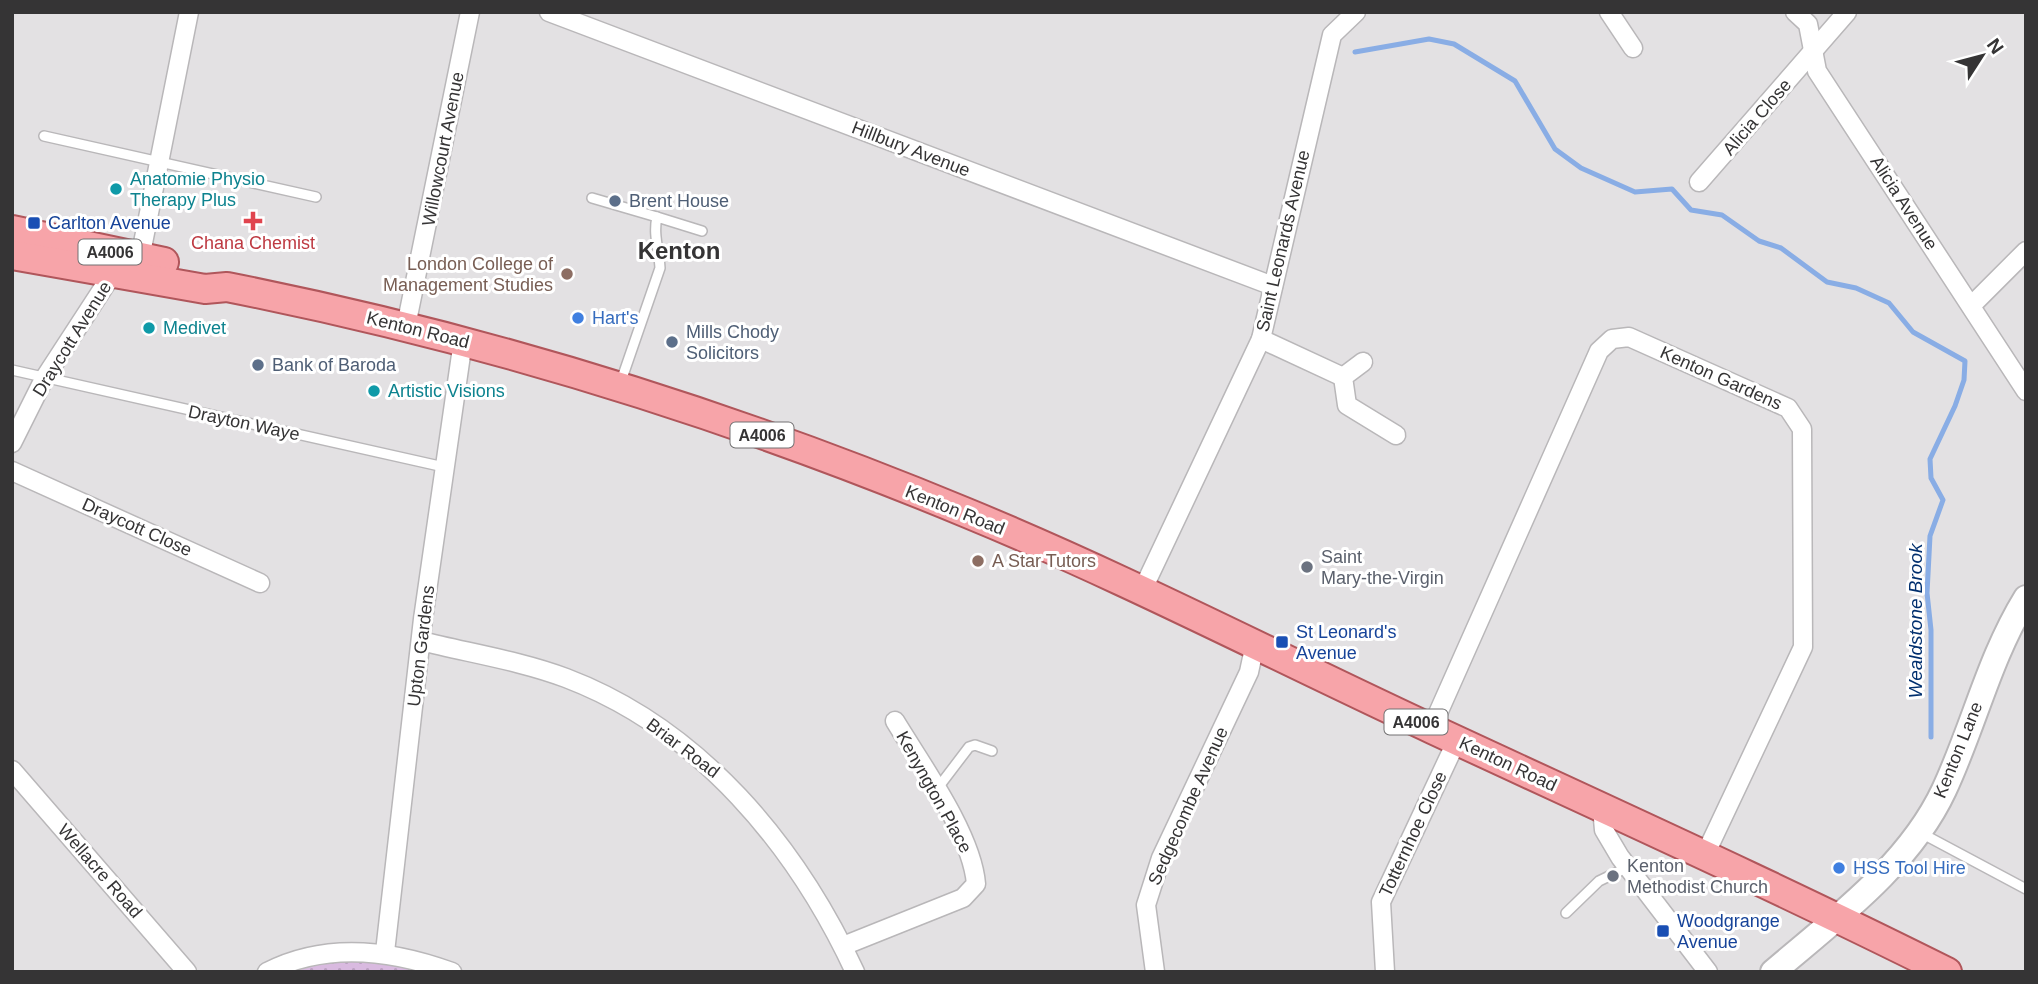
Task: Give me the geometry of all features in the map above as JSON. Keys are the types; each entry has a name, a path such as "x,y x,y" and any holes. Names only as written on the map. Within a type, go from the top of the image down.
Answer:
{"main road":[{"name":"Kenton Road","path":"12,230 208,271 227,287"},
{"name":"Kenton Road","path":"12,255 205,289 227,287 406,326 463,341 800,448 968,513 1142,591 1837,918"},
{"name":"A4006","path":"1837,918 1947,972"}],"street":[{"path":"140,258 189,12"},
{"name":"Willowcourt Avenue","path":"406,326 470,12"},
{"name":"Hillbury Avenue","path":"549,12 1273,286"},
{"name":"Saint Leonards Avenue","path":"1142,591 1261,339 1332,35 1356,12"},
{"path":"1609,12 1633,48"},
{"name":"Alicia Avenue","path":"1795,12 1808,24 1817,71 2026,391"},
{"name":"Alicia Close","path":"1699,182 1847,12"},
{"path":"1971,306 2026,251"},
{"name":"Draycott Avenue","path":"12,443 44,379 113,273"},
{"name":"Kenton Gardens","path":"1444,735 1599,351 1612,339 1629,337 1788,408 1802,429 1803,647 1704,857"},
{"path":"1261,339 1343,377"},
{"name":"Upton Gardens","path":"386,952 421,641 463,341"},
{"path":"1343,377 1363,362"},
{"path":"1343,377 1347,405 1396,435"},
{"name":"Draycott Close","path":"12,471 260,583"},
{"name":"Kenton Lane","path":"1773,972 1837,918 1920,832 1944,790 2004,633 2026,598"},
{"name":"Briar Road","path":"421,641 566,678 660,728 718,772 794,863 843,946 855,972"},
{"name":"Sedgecombe Avenue","path":"1155,972 1146,905 1161,858 1249,672 1255,644"},
{"name":"Kenyngton Place","path":"843,946 963,898 976,884 974,869 964,842 895,721"},
{"name":"Totternhoe Close","path":"1385,972 1381,902 1444,735"},
{"name":"Wellacre Road","path":"12,769 187,972"},
{"path":"1602,808 1604,830 1628,867 1708,972"},
{"path":"267,972 311,957 343,952 386,952 452,972"}],"lane":[{"path":"44,136 158,164 316,197"},
{"path":"593,198 702,231"},
{"path":"618,389 660,268 659,250 653,233 657,217"},
{"name":"Drayton Waye","path":"12,370 444,467"},
{"path":"936,790 969,747 992,751"},
{"path":"1920,832 2026,889"},
{"path":"1566,913 1599,881 1628,867"}],"shaded area":[{"path":"329,962 387,964 422,972 292,972"}],"waterway":[{"name":"Wealdstone Brook","path":"1355,52 1429,39 1454,44 1515,81 1555,149 1581,168 1635,192 1672,189 1691,210 1722,215 1759,241 1781,248 1827,282 1856,288 1889,303 1913,332 1965,361 1964,380 1955,406 1930,459 1931,478 1943,500 1930,536 1927,593 1931,630 1931,737"}],"place":[{"name":"Anatomie Physio Therapy Plus","path":"116,189"},
{"name":"Brent House","path":"615,201"},
{"name":"Chana Chemist","path":"253,221"},
{"name":"Carlton Avenue","path":"34,223"},
{"name":"London College of Management Studies","path":"567,274"},
{"name":"Hart's","path":"578,318"},
{"name":"Medivet","path":"149,328"},
{"name":"Mills Chody Solicitors","path":"672,342"},
{"name":"Bank of Baroda","path":"258,365"},
{"name":"Artistic Visions","path":"374,391"},
{"name":"A Star Tutors","path":"978,561"},
{"name":"Saint Mary-the-Virgin","path":"1307,567"},
{"name":"St Leonard's Avenue","path":"1282,642"},
{"name":"HSS Tool Hire","path":"1839,868"},
{"name":"Kenton Methodist Church","path":"1613,876"},
{"name":"Woodgrange Avenue","path":"1663,931"}],"district":[{"name":"Kenton","path":"679,250"}]}
